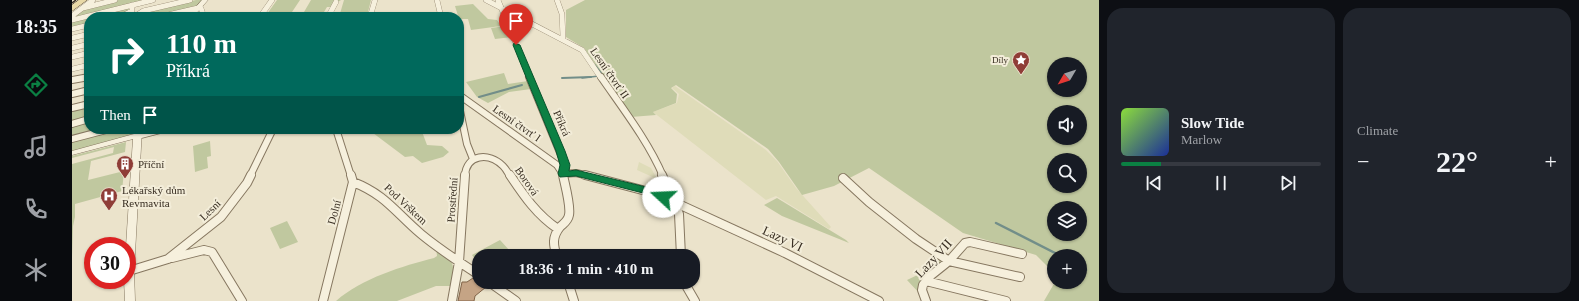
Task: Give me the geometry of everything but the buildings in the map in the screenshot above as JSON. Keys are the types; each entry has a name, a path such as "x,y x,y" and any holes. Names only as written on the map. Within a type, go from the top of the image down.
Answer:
{"main road":[{"path":"72,9 83,4"}],"street":[{"path":"72,16 83,4 93,0"},
{"path":"83,4 115,0"},
{"path":"104,12 153,0"},
{"path":"142,12 190,0"},
{"path":"194,12 205,0"},
{"path":"264,12 272,0"},
{"path":"371,12 375,0"},
{"path":"437,0 440,12"},
{"name":"Lesní čtvrť II","path":"486,0 563,38 582,50 627,115 658,165 680,219 682,249"},
{"name":"Příkrá","path":"498,0 562,153 565,165 563,174 570,213 568,220 558,229 553,244 555,249"},
{"path":"557,0 563,14 563,38"},
{"path":"331,12 336,2"},
{"path":"129,12 132,10 132,5"},
{"path":"181,12 198,8 201,8 202,12"},
{"path":"72,20 84,17"},
{"path":"72,29 84,25"},
{"path":"72,38 84,35"},
{"path":"72,48 84,45"},
{"path":"72,57 84,54"},
{"path":"72,70 84,66"},
{"path":"72,80 84,77"},
{"path":"72,94 84,91"},
{"name":"Lesní čtvrť I","path":"464,98 547,158 556,165 563,174"},
{"path":"464,105 472,104"},
{"path":"72,108 84,105"},
{"path":"72,124 84,120"},
{"path":"464,130 467,144 473,158"},
{"path":"72,139 91,134"},
{"path":"72,153 134,134"},
{"path":"131,237 137,134"},
{"name":"Lesní","path":"136,269 168,259 215,222 237,198 247,183 271,134"},
{"path":"338,134 353,182"},
{"path":"547,158 557,157 562,153"},
{"name":"Borová","path":"473,158 485,157 498,162 503,166 537,213 546,222 558,229"},
{"name":"Prostřední","path":"452,301 459,262 465,171 468,162 473,158"},
{"path":"563,174 576,173 646,191 674,202"},
{"path":"843,178 869,202 916,239 949,261 1020,277"},
{"name":"Pod Vrškem","path":"353,182 375,191 388,200 422,235 472,270"},
{"name":"Dolní","path":"323,301 353,182"},
{"name":"Lazy VI","path":"674,202 785,252 879,301"},
{"name":"Lazy VII","path":"926,301 922,290 926,281 949,261 964,244 968,242 1022,254"},
{"path":"168,259 204,250 212,252 242,301"},
{"path":"926,281 1006,301"},
{"path":"130,289 130,301"},
{"path":"499,289 516,301"},
{"path":"570,289 574,301"},
{"path":"688,289 695,301"}],"shaded area":[{"path":"675,86 766,150 777,161 796,188 831,227 829,229 776,196 766,200 653,112 677,103 679,94 672,88"},
{"path":"639,162 651,168 657,179 637,170"}],"green space":[{"path":"117,0 152,0 99,12 84,12 84,15 72,18 82,10"},
{"path":"196,0 203,0 197,7 177,12 144,12"},
{"path":"277,0 300,0 292,12 268,12"},
{"path":"311,0 341,0 331,7 327,7 324,12 304,12"},
{"path":"344,0 371,0 368,12 340,12"},
{"path":"585,0 1099,0 1099,301 1044,301 1051,289 1087,289 1087,249 1047,249 1047,266 1036,255 963,233 869,168 834,186 802,195 768,149 676,85 671,88 677,94 676,103 653,112 656,115 631,117 584,48 566,37 566,10"},
{"path":"473,4 488,19 497,20 501,26 471,30 468,19 464,19 464,12 457,12 455,6"},
{"path":"130,7 131,10 127,12 109,12"},
{"path":"84,18 84,25 72,28 72,21"},
{"path":"505,26 511,37 495,39 491,28"},
{"path":"504,73 508,84 528,81 531,89 509,92 488,103 477,97 466,82"},
{"path":"84,105 84,119 72,123 72,108"},
{"path":"84,120 84,134 88,134 72,138 72,124"},
{"path":"92,134 132,134 72,152 72,139"},
{"path":"374,134 423,134 427,145 442,146 449,152 443,157 422,163 413,156 405,157"},
{"path":"210,141 211,156 207,157 208,168 195,172 193,146"},
{"path":"126,142 125,152 91,161 88,180 124,171 122,191 75,204 72,257 72,164 113,153 114,147 72,158 72,156"},
{"path":"777,198 849,243 782,216 764,205"},
{"path":"287,221 298,242 280,249 270,228"},
{"path":"500,240 508,249 483,249"},
{"path":"436,247 447,256 452,263 452,286 436,286 397,301 336,301 346,293 370,279 396,269 434,258 437,256"},
{"path":"943,258 920,294 907,280 928,270"}],"waterway":[{"path":"595,65 602,74"},
{"path":"590,77 599,76"},
{"path":"562,78 590,77"},
{"path":"582,78 590,77"},
{"path":"479,97 522,85"},
{"path":"996,223 1047,249"}],"railway":[{"path":"72,3 76,0"}],"place":[{"name":"Díly","path":"1021,75"},
{"name":"Příční","path":"125,179"},
{"name":"Lékařský dům Revmavita","path":"109,211"}],"route":[{"path":"516,45 560,151 565,165 563,174 573,172 646,191 663,197"}]}
